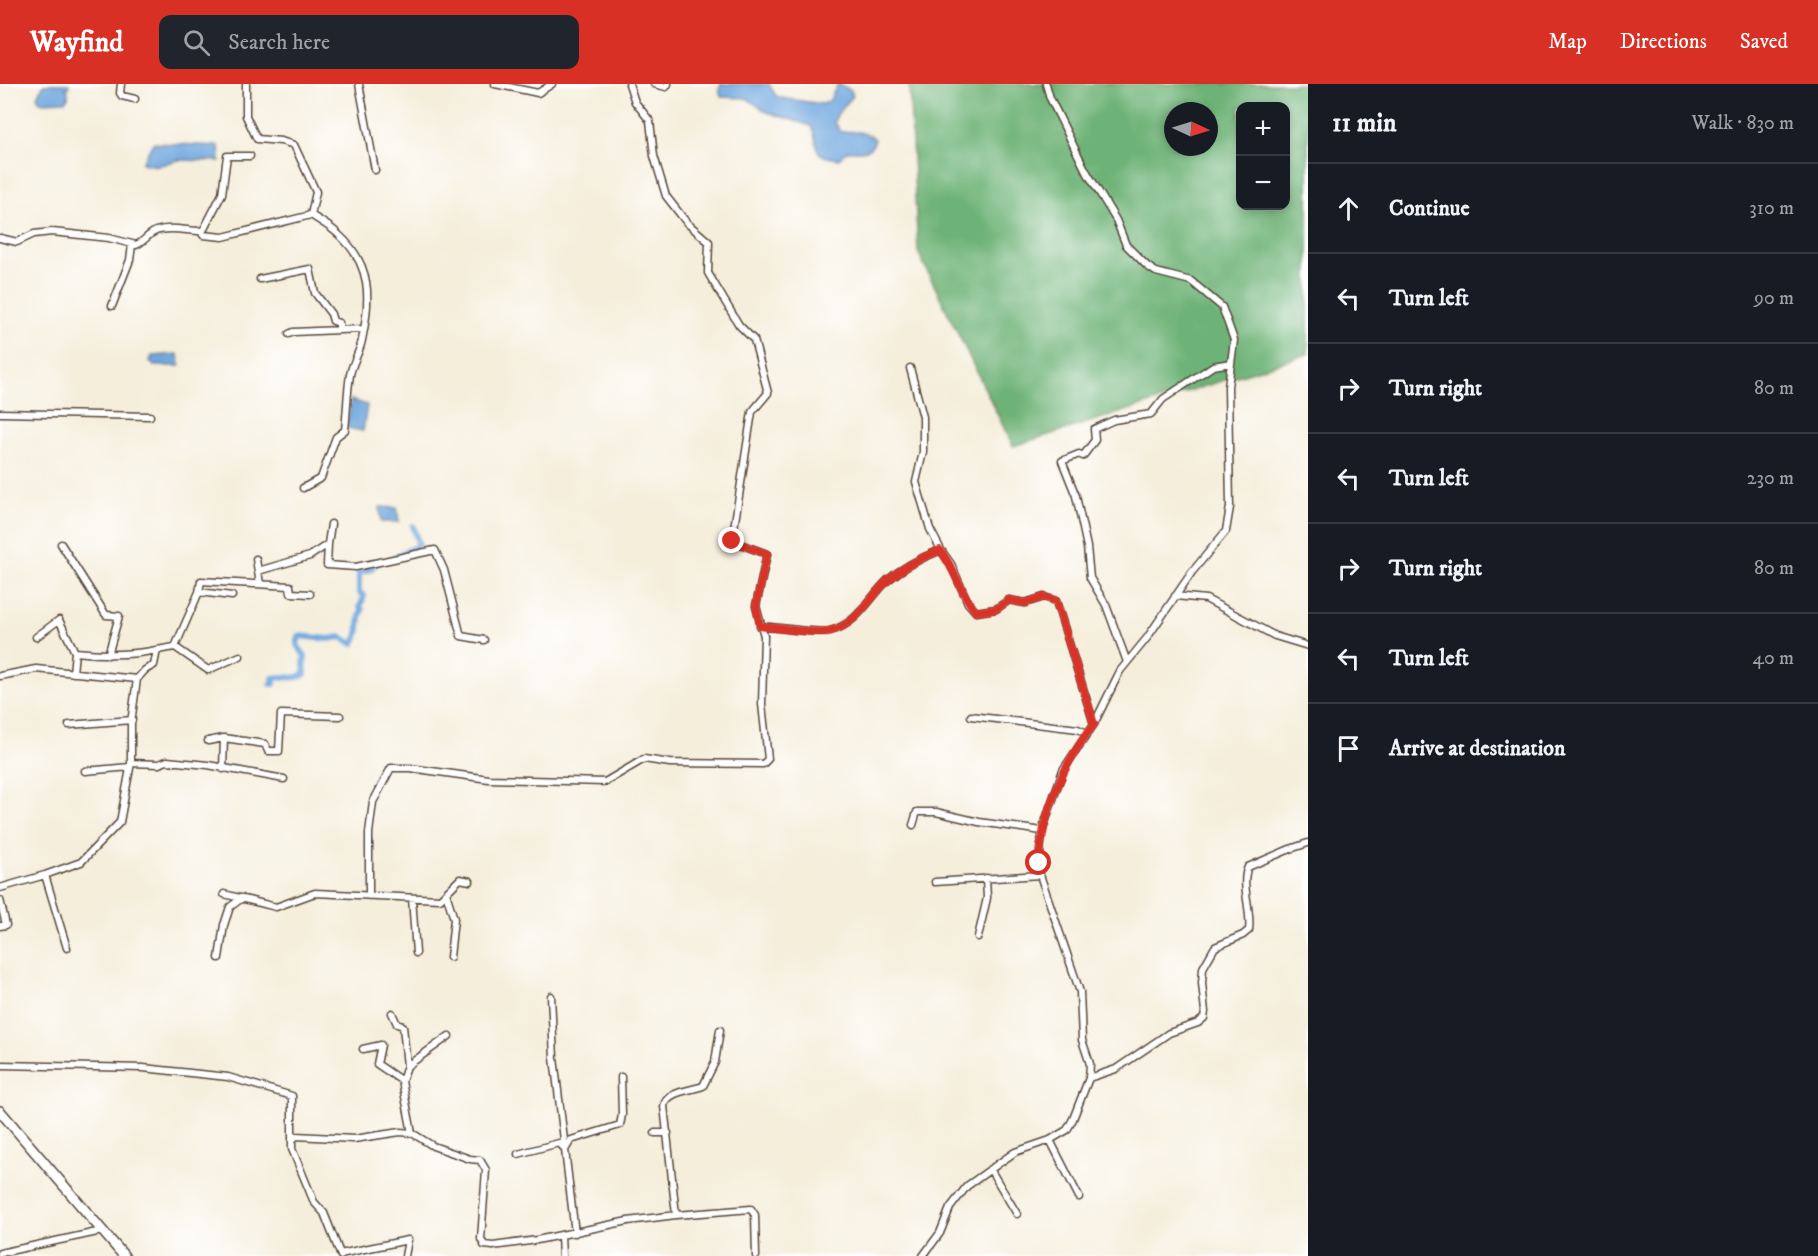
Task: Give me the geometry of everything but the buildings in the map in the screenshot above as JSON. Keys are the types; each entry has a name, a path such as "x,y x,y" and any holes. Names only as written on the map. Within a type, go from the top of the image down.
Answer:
{"highway":[{"path":"0,1111 123,1256"}],"street":[{"path":"121,84 122,96 135,99"},
{"path":"246,84 246,116 257,139 281,141 294,145 316,192 311,215"},
{"path":"359,84 375,170"},
{"path":"495,84 538,93 552,84"},
{"path":"369,896 369,833 373,802 391,768 410,768 489,779 605,782 644,759 670,763 763,764 768,759 762,704 764,636 756,606 767,554 732,541 752,412 768,393 754,340 739,325 708,273 709,242 687,223 666,196 654,156 650,121 635,102 630,84"},
{"path":"654,84 666,87 668,84"},
{"path":"923,1256 940,1233 950,1208 967,1186 1015,1152 1050,1140 1067,1130 1073,1119 1089,1078 1090,1064 1082,1040 1080,992 1040,875 1039,854 1042,831 1063,770 1094,724 1120,671 1148,638 1192,572 1226,531 1230,507 1228,387 1234,340 1222,307 1191,281 1156,272 1126,244 1116,220 1080,159 1050,98 1046,84"},
{"path":"0,238 17,242 34,234 52,232 100,237 132,245 141,244 153,232 160,230 201,231 222,194 226,156 250,156"},
{"path":"201,231 203,235 223,237 311,215 343,239 365,275 368,288 362,341 350,375 345,430 336,437 321,478 303,488"},
{"path":"112,306 130,260 132,245"},
{"path":"260,279 310,269 315,293 332,314 333,321 339,323 339,330"},
{"path":"289,334 363,329"},
{"path":"1127,662 1106,605 1090,578 1087,547 1076,496 1062,461 1079,454 1083,456 1095,440 1094,429 1114,420 1151,414 1163,399 1213,366 1231,363"},
{"path":"910,368 923,417 923,452 916,482 930,529 940,550 951,564 969,603 976,612 996,609 1009,600 1025,603 1044,597 1056,601 1094,724"},
{"path":"0,413 150,416"},
{"path":"331,524 327,565 356,567 435,550 444,570 461,636 484,640"},
{"path":"61,544 106,615 119,616 108,655"},
{"path":"258,571 310,555 328,544"},
{"path":"760,626 827,632 848,624 889,580 940,550"},
{"path":"256,559 260,584"},
{"path":"175,647 199,592 201,581 290,586 291,593 310,594"},
{"path":"199,592 232,596"},
{"path":"1176,596 1206,599 1275,636 1308,646"},
{"path":"36,637 59,620 75,652 73,673"},
{"path":"75,652 135,655 175,647 208,670 240,656"},
{"path":"0,888 81,862 120,822 131,765 132,720 137,679 145,670 154,665 157,650"},
{"path":"0,676 36,669 137,679"},
{"path":"208,741 225,738 265,744 268,751 279,752 281,714 339,716"},
{"path":"971,716 1078,729 1087,733"},
{"path":"69,725 132,720"},
{"path":"223,769 225,738"},
{"path":"85,771 159,764 168,761 208,765 284,779"},
{"path":"913,825 917,812 936,812 979,822 1042,831"},
{"path":"1089,1078 1116,1069 1169,1033 1198,1023 1204,1018 1203,968 1215,947 1249,930 1249,905 1244,874 1248,867 1273,855 1308,843"},
{"path":"45,875 67,948"},
{"path":"935,882 1040,875"},
{"path":"978,937 987,898 986,878"},
{"path":"224,894 276,907 315,892 440,899 460,879 470,881"},
{"path":"446,893 454,919 450,957"},
{"path":"219,958 224,925 230,907 242,898"},
{"path":"412,898 416,953"},
{"path":"0,900 6,925 0,926"},
{"path":"551,996 555,1065 575,1233"},
{"path":"392,1013 397,1024 403,1026 407,1066 402,1081 412,1133"},
{"path":"676,1215 665,1099 671,1095 703,1086 715,1062 720,1030"},
{"path":"407,1066 449,1036"},
{"path":"363,1049 381,1045 377,1064 402,1081"},
{"path":"0,1065 142,1068 228,1077 292,1096 292,1149 315,1202 324,1213 341,1255 408,1240 405,1256"},
{"path":"565,1150 571,1140 620,1125 621,1077"},
{"path":"292,1141 296,1136 354,1139 400,1132 412,1133 433,1146 470,1159 480,1160 486,1170 481,1239 484,1245 493,1246 561,1236 628,1221 751,1209 755,1215 756,1256"},
{"path":"655,1133 668,1133"},
{"path":"1050,1140 1079,1197"},
{"path":"518,1154 559,1143 565,1150"},
{"path":"990,1168 1017,1214"},
{"path":"0,1253 102,1231"},
{"path":"561,1236 562,1256"}],"green space":[{"path":"909,84 1308,84 1308,354 1013,446 918,252"}],"water":[{"path":"44,84 69,84 68,88 65,88 68,91 68,98 65,101 40,102 37,96"},
{"path":"721,84 769,84 776,96 781,98 823,104 829,101 838,84 851,90 853,96 838,113 834,122 841,132 859,132 875,139 868,150 847,151 839,159 823,156 819,153 811,126 767,112 746,98 721,97 719,90"},
{"path":"153,143 219,146 220,161 178,160 157,166 142,163"},
{"path":"178,354 180,366 154,366 150,361 152,356"},
{"path":"351,400 367,405 363,431 347,428"},
{"path":"380,507 397,508 399,522 381,522"}],"waterway":[{"path":"395,557 419,545 413,526"},
{"path":"271,684 274,684 273,678 296,677 305,674 305,656 297,645 299,636 329,639 341,637 353,644 358,632 362,610 360,607 364,596 359,592 359,573 372,569 372,566 377,564"}],"route":[{"path":"732,541 767,554 756,606 760,626 827,632 848,624 889,580 940,550 951,564 969,603 976,612 996,609 1009,600 1025,603 1044,597 1056,601 1094,724 1063,770 1042,831 1039,863"}]}
